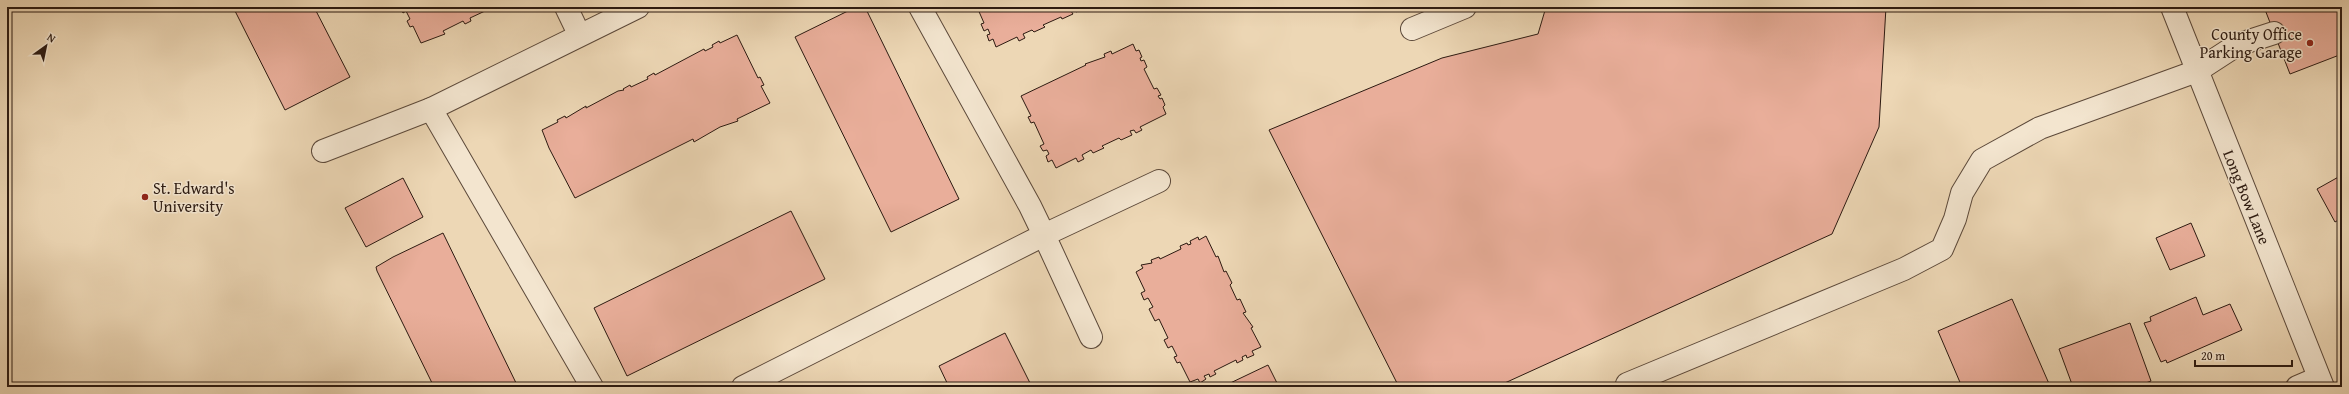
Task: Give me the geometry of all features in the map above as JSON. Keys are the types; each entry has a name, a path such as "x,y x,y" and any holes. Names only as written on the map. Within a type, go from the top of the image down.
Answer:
{"street":[{"path":"566,7 579,34"},
{"path":"324,151 431,109 579,34 638,7"},
{"path":"920,7 1030,206 1091,337"},
{"path":"1412,29 1465,7"},
{"name":"Long Bow Lane","path":"2172,7 2321,382"},
{"path":"1627,384 1904,269 1942,249 1955,219 1962,193 1982,160 2040,128 2197,71 2237,46 2274,33"},
{"path":"431,109 592,387"},
{"path":"743,387 1044,235 1158,181"},
{"path":"2296,387 2321,382"}],"building":[{"path":"233,7 314,7 350,77 285,110"},
{"path":"400,7 484,7 485,11 470,18 471,21 465,24 463,21 443,31 445,34 421,43 413,26 410,27 407,21 410,19 406,11 403,13"},
{"path":"856,7 865,7 959,199 891,232 795,37"},
{"path":"977,7 1082,7 1082,9 1076,12 1075,8 1071,11 1073,14 1062,19 1061,17 1043,25 1045,27 1034,32 1032,30 1023,34 1025,38 1019,41 1017,37 996,47 993,39 989,41 987,35 990,34 988,29 984,31 981,24 984,23"},
{"path":"1546,7 1886,7 1879,127 1832,234 1496,387 1399,387 1269,130 1442,58 1538,34"},
{"name":"County Office Parking Garage","path":"2264,7 2342,7 2342,54 2290,74"},
{"path":"737,35 758,78 760,77 764,85 761,86 770,103 737,119 738,121 720,127 694,142 693,139 575,198 549,148 542,130 558,122 557,120 565,116 566,118 586,106 586,108 618,91 624,90 623,89 630,85 631,87 648,79 647,77 654,73 655,75 704,49 705,51 713,47 712,45 719,41 720,43"},
{"path":"1133,44 1136,51 1139,50 1142,57 1140,58 1141,61 1144,60 1147,67 1144,69 1154,89 1157,88 1161,95 1158,96 1160,99 1162,98 1165,105 1163,107 1166,114 1140,127 1142,130 1136,133 1134,130 1130,131 1132,135 1121,140 1119,138 1102,146 1104,148 1093,153 1091,150 1082,155 1084,159 1078,162 1076,158 1056,168 1052,160 1048,162 1046,156 1049,154 1047,150 1043,151 1040,146 1044,144 1034,122 1031,123 1028,117 1031,116 1021,96 1086,65 1085,64 1105,57 1104,54 1111,51 1112,54"},
{"path":"2342,175 2342,218 2335,222 2317,189"},
{"path":"403,178 423,217 366,247 345,208"},
{"path":"791,211 825,279 627,376 594,308"},
{"path":"2191,223 2205,256 2170,270 2156,238"},
{"path":"443,233 518,387 434,387 377,271 376,267 393,257"},
{"path":"1206,236 1216,257 1218,256 1224,272 1226,271 1232,283 1230,285 1237,300 1240,299 1246,312 1243,313 1253,327 1251,328 1261,347 1252,351 1254,355 1247,358 1246,355 1242,357 1243,360 1237,363 1236,360 1214,371 1216,374 1210,377 1209,374 1204,376 1206,379 1200,383 1198,379 1190,382 1180,362 1177,363 1174,357 1177,356 1172,346 1168,348 1164,340 1168,338 1159,319 1155,321 1149,309 1153,307 1148,298 1144,300 1141,293 1145,291 1136,272 1143,268 1141,265 1152,263 1151,260 1159,257 1160,259 1181,249 1180,246 1187,243 1188,245 1191,244 1190,241 1198,237 1199,240"},
{"path":"2196,297 2203,315 2230,304 2242,330 2167,363 2166,360 2161,362 2144,323 2151,321 2150,317"},
{"path":"2012,299 2050,386 1962,387 1938,331"},
{"path":"2130,323 2151,381 2135,387 2073,387 2059,349"},
{"path":"1005,333 1032,387 949,387 939,366"},
{"path":"1268,365 1279,387 1224,387 1224,386"}],"place":[{"name":"County Office Parking Garage","path":"2310,43"},
{"name":"St. Edward's University","path":"145,197"}]}
